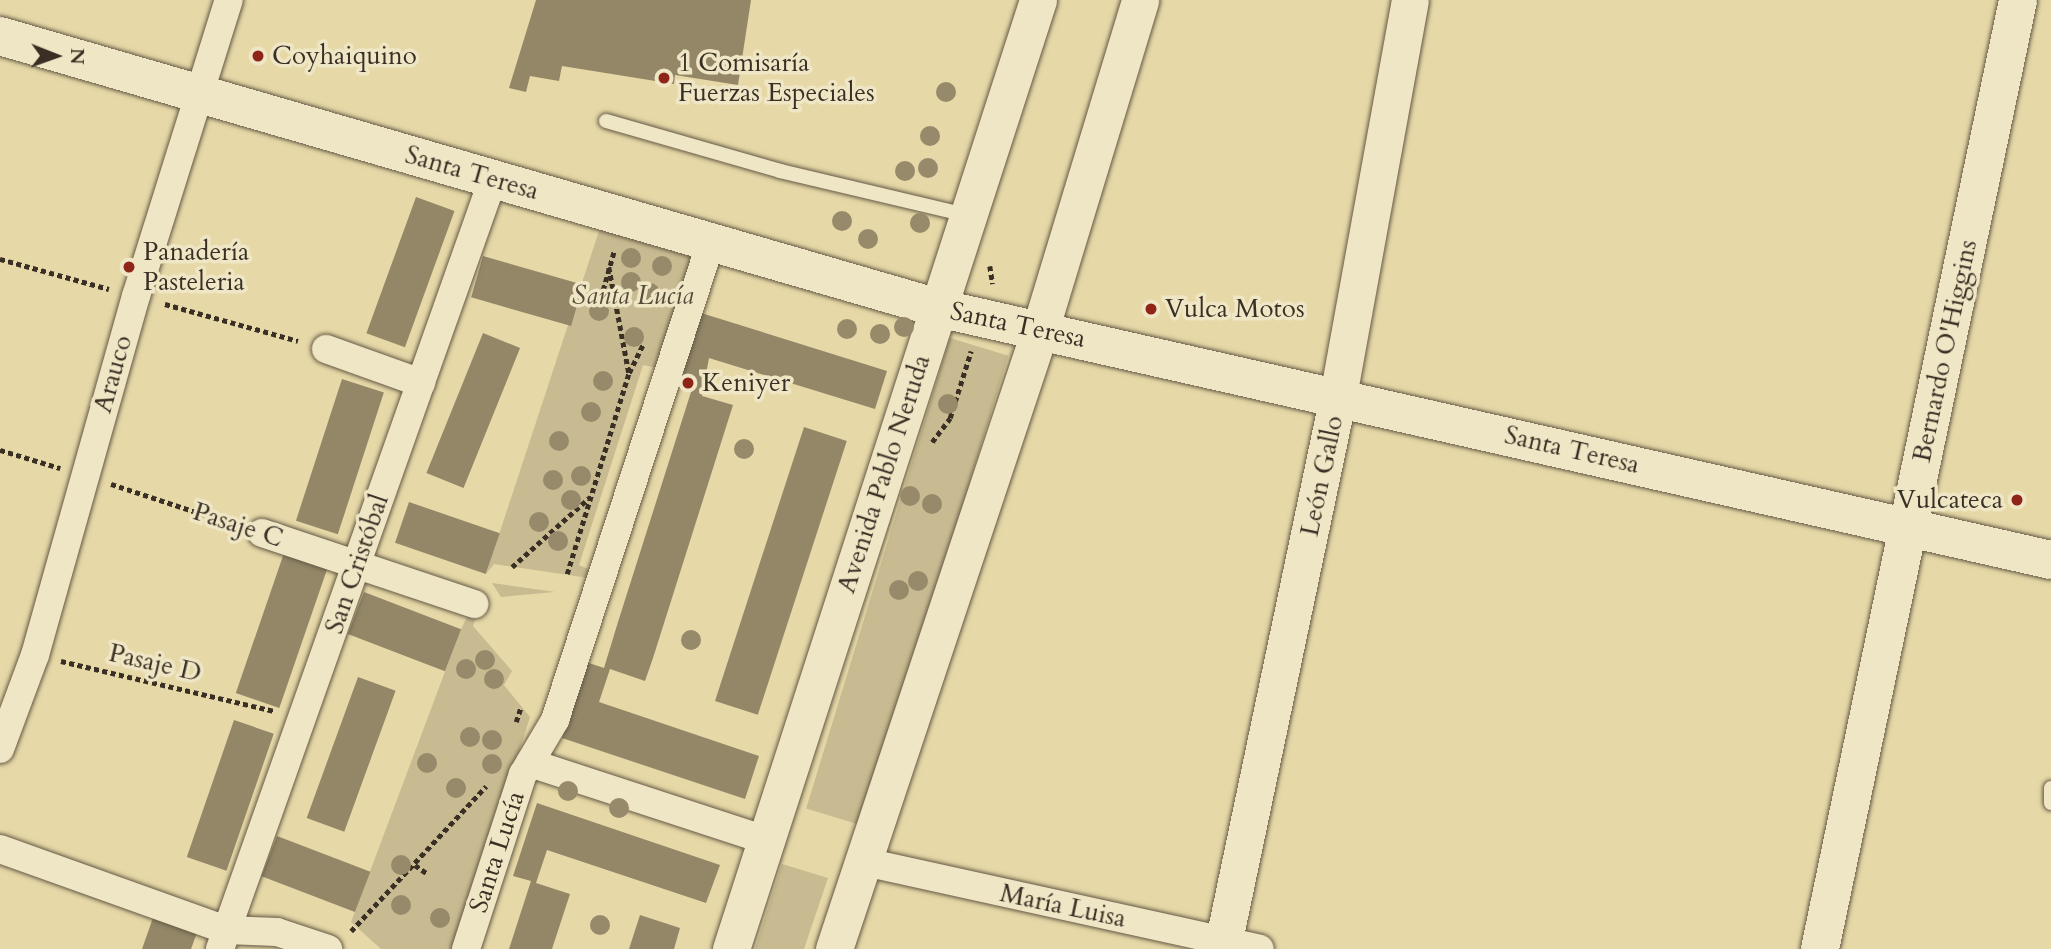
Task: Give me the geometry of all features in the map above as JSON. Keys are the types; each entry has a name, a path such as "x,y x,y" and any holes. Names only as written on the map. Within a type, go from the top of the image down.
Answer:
{"main road":[{"name":"Bernardo O'Higgins","path":"1820,949 2018,0"},
{"name":"Santa Teresa","path":"0,36 938,308 1338,396 2051,560"}],"street":[{"name":"Arauco","path":"0,749 35,654 84,475 229,0"},
{"name":"Avenida Pablo Neruda","path":"731,949 1038,0"},
{"path":"834,949 1040,330 1140,0"},
{"name":"León Gallo","path":"1223,945 1338,396 1410,0"},
{"name":"San Cristóbal","path":"223,939 493,179"},
{"name":"Santa Lucía","path":"466,949 519,785 555,720 711,242"},
{"path":"326,349 421,383"},
{"name":"Pasaje C","path":"261,533 474,604"},
{"path":"530,763 765,840"},
{"path":"0,849 223,939 277,932 335,944"},
{"name":"María Luisa","path":"865,862 1223,945 1260,949"}],"lane":[{"path":"606,121 780,171 968,215"},
{"path":"2051,789 2051,803"}],"path":[{"path":"610,267 629,373"},
{"name":"Pasaje C","path":"0,450 261,533"},
{"path":"512,567 591,496"},
{"name":"Pasaje D","path":"35,654 302,718"},
{"path":"335,944 415,865 466,808"},
{"path":"415,865 428,873"}],"green space":[{"name":"Santa Lucía","path":"601,225 699,256 662,369 643,365 579,565 597,573 595,579 494,564 486,574"},
{"path":"950,338 1008,356 864,826 806,809"},
{"path":"492,583 555,592 501,597"},
{"path":"481,603 473,626 512,671 504,685 530,717 456,949 381,949 351,922 461,629 474,604"},
{"path":"782,864 828,878 804,949 755,949"}],"building":[{"path":"536,0 751,0 738,85 675,75 674,84 562,66 559,81 530,76 526,92 509,88"},
{"path":"416,197 455,211 405,347 366,333"},
{"path":"483,256 583,285 571,326 471,297"},
{"path":"698,312 887,371 875,409 709,358 702,396 733,405 653,658 645,681 610,669 599,702 759,756 745,799 562,738 586,662 604,668 691,392 679,388"},
{"path":"483,333 520,348 464,488 426,473"},
{"path":"342,379 384,393 338,534 296,521"},
{"path":"804,427 847,441 758,715 715,701"},
{"path":"409,502 500,533 486,574 395,543"},
{"path":"284,553 327,568 279,708 236,693"},
{"path":"364,592 461,629 445,671 348,634"},
{"path":"358,677 396,691 344,832 307,818"},
{"path":"234,720 274,734 227,871 187,857"},
{"path":"537,803 720,865 706,903 547,850 536,883 570,894 552,949 509,949 531,881 513,876"},
{"path":"277,836 370,872 355,912 262,876"},
{"path":"154,915 198,930 191,949 142,949"},
{"path":"640,915 680,928 674,949 629,949"}],"place":[{"name":"Coyhaiquino","path":"258,56"},
{"name":"1 Comisaría Fuerzas Especiales","path":"664,78"},
{"name":"Panadería Pasteleria","path":"129,267"},
{"name":"Vulca Motos","path":"1151,309"},
{"name":"Keniyer","path":"688,383"},
{"name":"Vulcateca","path":"2017,500"}]}
